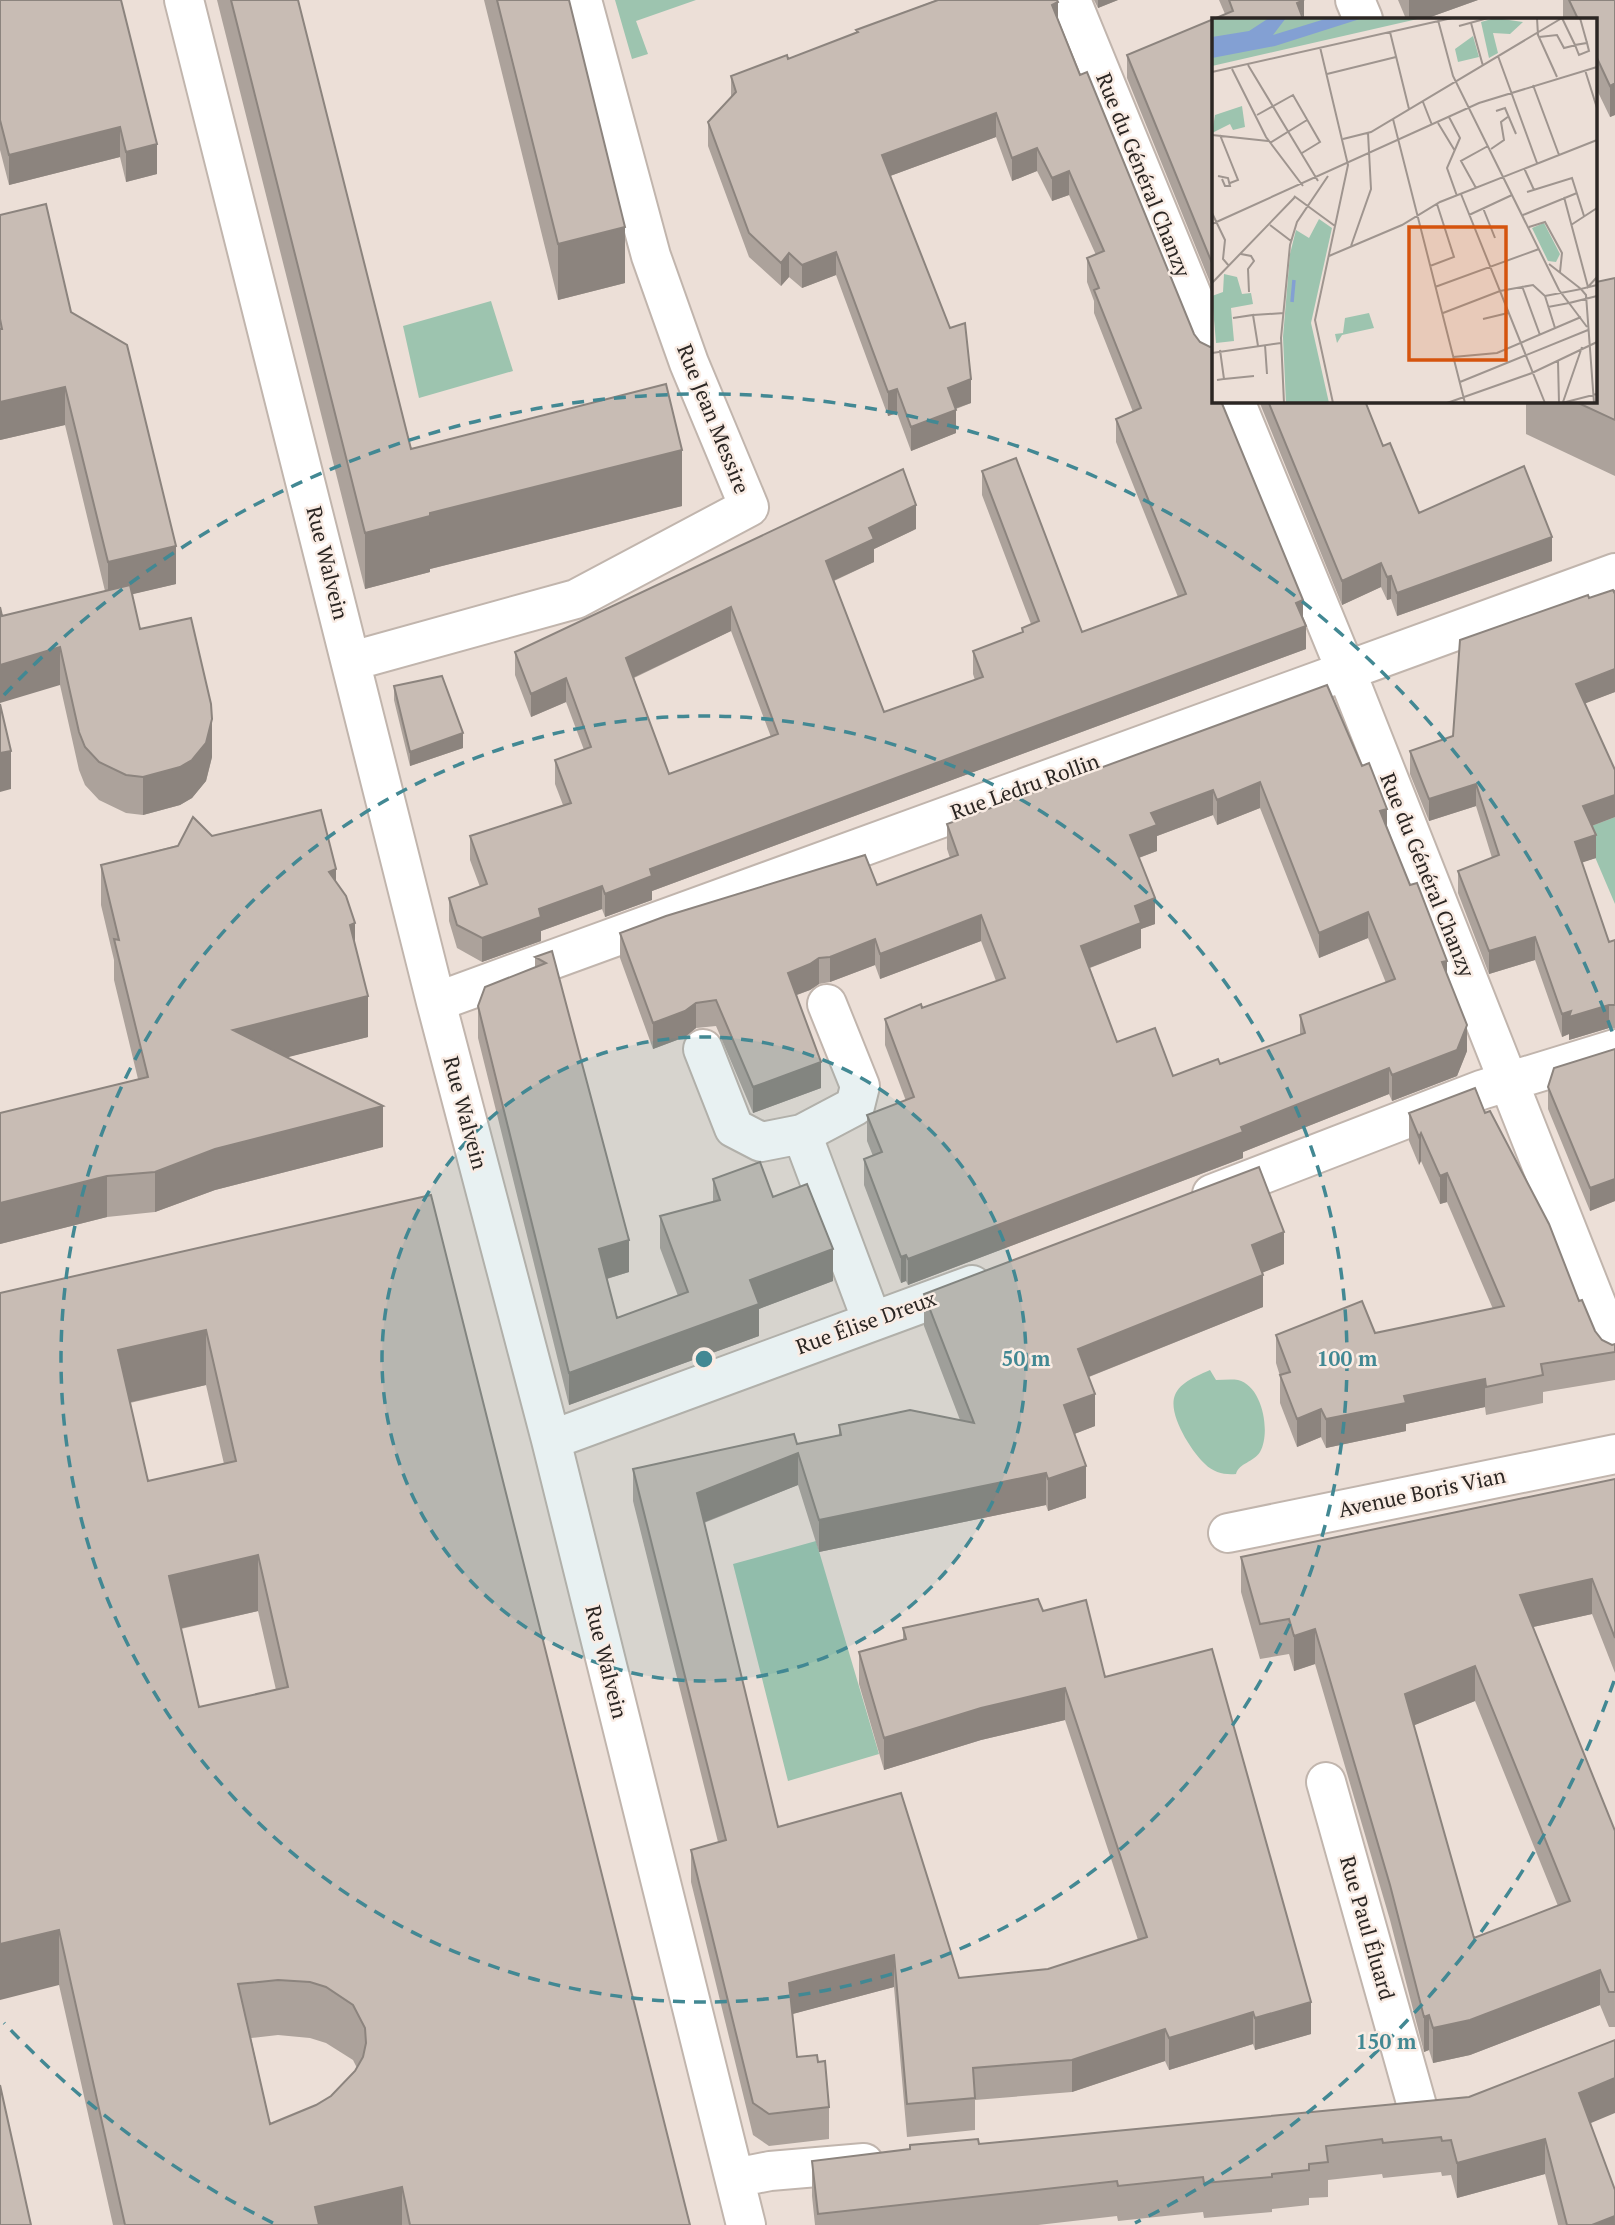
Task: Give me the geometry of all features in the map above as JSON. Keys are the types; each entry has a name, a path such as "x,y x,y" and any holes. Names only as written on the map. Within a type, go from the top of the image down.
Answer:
{"street":[{"name":"Rue Walvein","path":"184,0 436,1002 551,1440 746,2225"},
{"name":"Rue Jean Messire","path":"352,661 576,599 749,507 689,363 651,256 582,0"},
{"name":"Rue du Général Chanzy","path":"1071,0 1212,344"},
{"path":"1355,0 1363,18"},
{"name":"Rue du Général Chanzy","path":"1235,402 1346,671 1615,1351"},
{"name":"Rue Ledru Rollin","path":"436,1002 1615,573"},
{"path":"703,1049 734,1128 761,1142 802,1134 855,1106 860,1086 827,1004"},
{"path":"1182,1205 1508,1081 1615,1049"},
{"path":"802,1134 872,1321"},
{"name":"Rue Élise Dreux","path":"551,1440 1001,1275"},
{"name":"Avenue Boris Vian","path":"1228,1533 1615,1454"},
{"name":"Rue Paul Éluard","path":"1326,1782 1419,2113"},
{"path":"1378,2117 1459,2108"},
{"path":"734,2178 770,2171 893,2160"}],"green space":[{"path":"615,0 696,0 636,21 648,54 632,59"},
{"path":"491,301 513,371 419,398 403,326"},
{"path":"1615,817 1615,904 1583,829"},
{"path":"1210,1370 1216,1380 1238,1380 1247,1384 1259,1400 1262,1411 1265,1434 1260,1452 1240,1467 1236,1474 1220,1473 1205,1464 1188,1442 1174,1412 1173,1403 1177,1390"},
{"path":"816,1541 879,1754 788,1781 733,1564"}],"building":[{"path":"0,0 121,0 157,144 126,152 120,127 9,155 0,120"},
{"path":"231,0 298,0 411,449 666,384 682,450 430,513 430,516 365,533"},
{"path":"497,0 569,0 625,227 558,244"},
{"path":"938,0 1057,0 1058,2 1052,5 1080,75 1087,72 1194,334 1200,342 1212,346 1212,402 1221,402 1303,600 1296,603 1306,626 650,869 652,876 605,894 602,886 539,909 541,917 482,938 457,925 449,898 487,884 470,836 571,803 555,760 591,747 566,678 531,694 515,652 903,469 916,505 869,528 874,539 826,561 884,712 983,677 973,651 1023,632 1022,628 1039,621 982,471 1016,458 1082,632 1186,594 1116,419 1141,408 1094,290 1099,288 1087,258 1104,251 1069,171 1052,178 1037,148 1012,158 996,113 882,155 950,328 965,323 971,379 948,388 956,410 911,427 897,389 888,392 836,252 802,265 789,253 781,263 749,233 708,122 736,92 731,76 787,55 788,59 858,32 856,30","holes":["731,607 778,734 669,774 626,658"]},
{"path":"1229,0 1304,0 1297,3 1303,18 1216,18 1233,11"},
{"path":"1569,0 1615,0 1615,83 1610,86 1598,60 1598,18 1578,18"},
{"path":"1212,20 1212,263 1127,55"},
{"path":"46,204 71,312 127,345 176,546 108,562 65,387 0,402 0,215"},
{"path":"1615,278 1615,420 1576,402 1598,402 1598,282"},
{"path":"1268,402 1365,402 1383,446 1390,443 1419,513 1524,466 1552,537 1397,593 1391,576 1387,577 1381,563 1342,581"},
{"path":"130,585 140,629 191,618 211,704 212,719 206,743 192,760 180,767 143,777 126,775 99,762 85,747 79,732 60,647 0,665 0,607 2,616"},
{"path":"1613,590 1615,669 1576,684 1615,770 1615,795 1583,806 1596,835 1575,842 1609,942 1615,940 1615,1005 1569,1017 1571,1011 1562,1014 1535,937 1489,951 1458,871 1499,855 1476,784 1429,799 1410,751 1453,736 1460,640 1588,595 1589,598"},
{"path":"442,676 463,733 410,752 394,686"},
{"path":"1327,685 1362,766 1369,763 1387,809 1380,811 1410,885 1417,883 1447,961 1442,962 1467,1025 1457,1050 1392,1075 1389,1068 1241,1127 1243,1132 908,1259 906,1255 901,1257 864,1159 882,1152 867,1115 914,1097 885,1019 921,1004 922,1008 1005,978 981,915 880,954 875,939 830,957 819,958 788,973 821,1062 753,1087 716,1000 696,1003 685,1011 653,1023 620,933 666,916 865,855 877,885 958,855 947,824","holes":["1260,782 1319,933 1368,912 1395,979 1300,1015 1305,1033 1220,1064 1218,1059 1173,1076 1155,1028 1117,1042 1081,946 1141,923 1135,906 1155,898 1130,835 1157,825 1151,813 1213,790 1217,800"]},
{"path":"0,704 11,751 0,753"},
{"path":"321,810 336,869 329,872 346,896 355,923 350,925 368,996 233,1030 383,1106 215,1149 155,1172 107,1176 0,1203 0,1113 148,1077 114,939 119,940 101,865 178,846 193,817 212,836"},
{"path":"552,951 629,1240 599,1249 617,1318 688,1292 660,1216 720,1200 713,1179 760,1162 773,1197 807,1184 833,1249 750,1280 759,1304 569,1373 478,1006 485,987 546,963 535,957"},
{"path":"1615,1049 1615,1179 1590,1188 1548,1087 1554,1068"},
{"path":"1475,1088 1485,1113 1490,1111 1549,1224 1579,1301 1582,1300 1595,1331 1602,1340 1615,1344 1615,1352 1541,1364 1543,1375 1486,1387 1485,1379 1404,1396 1406,1403 1326,1419 1321,1409 1297,1419 1280,1375 1290,1372 1276,1335 1362,1301 1375,1333 1504,1306 1447,1173 1440,1176 1409,1113"},
{"path":"1259,1167 1284,1232 1252,1245 1263,1275 1078,1349 1095,1394 1064,1405 1086,1466 1048,1479 1046,1473 819,1520 798,1453 697,1493 778,1827 901,1793 959,1978 1048,1969 1147,1937 1065,1688 981,1708 884,1738 859,1652 906,1639 903,1628 1038,1599 1043,1611 1086,1600 1105,1677 1212,1649 1311,2002 1255,2018 1253,2012 1169,2038 1165,2029 1072,2060 973,2068 975,2098 907,2104 894,1955 789,1983 797,2057 817,2055 818,2062 825,2061 829,2107 769,2114 753,2103 691,1850 726,1840 633,1469 794,1434 797,1444 841,1435 839,1425 910,1410 974,1423 924,1294"},
{"path":"431,1195 690,2225 410,2225 402,2187 315,2207 319,2225 125,2225 59,1930 0,1944 0,1293","holes":["206,1330 236,1461 148,1481 118,1350","258,1555 288,1687 199,1707 169,1576","278,1980 310,1982 326,1987 353,2005 365,2028 366,2043 363,2057 355,2071 331,2096 270,2124 238,1984"]},
{"path":"1615,1479 1615,1638 1592,1579 1520,1595 1615,1831 1615,1992 1609,1992 1600,1970 1470,2020 1433,2028 1429,2015 1424,2017 1390,1885 1315,1629 1294,1636 1289,1619 1260,1624 1241,1557","holes":["1475,1666 1570,1901 1474,1938 1405,1694"]},
{"path":"1615,2040 1615,2078 1579,2093 1615,2190 1615,2216 1592,2225 1567,2225 1545,2139 1457,2163 1451,2140 1442,2141 1441,2137 1383,2143 1382,2139 1326,2146 1328,2162 1309,2164 1309,2170 1272,2174 1272,2177 1204,2183 1203,2177 1118,2186 1117,2181 818,2214 812,2161 910,2149 910,2145 978,2139 979,2144 1469,2097"},
{"path":"0,2085 31,2225 0,2225"}]}
